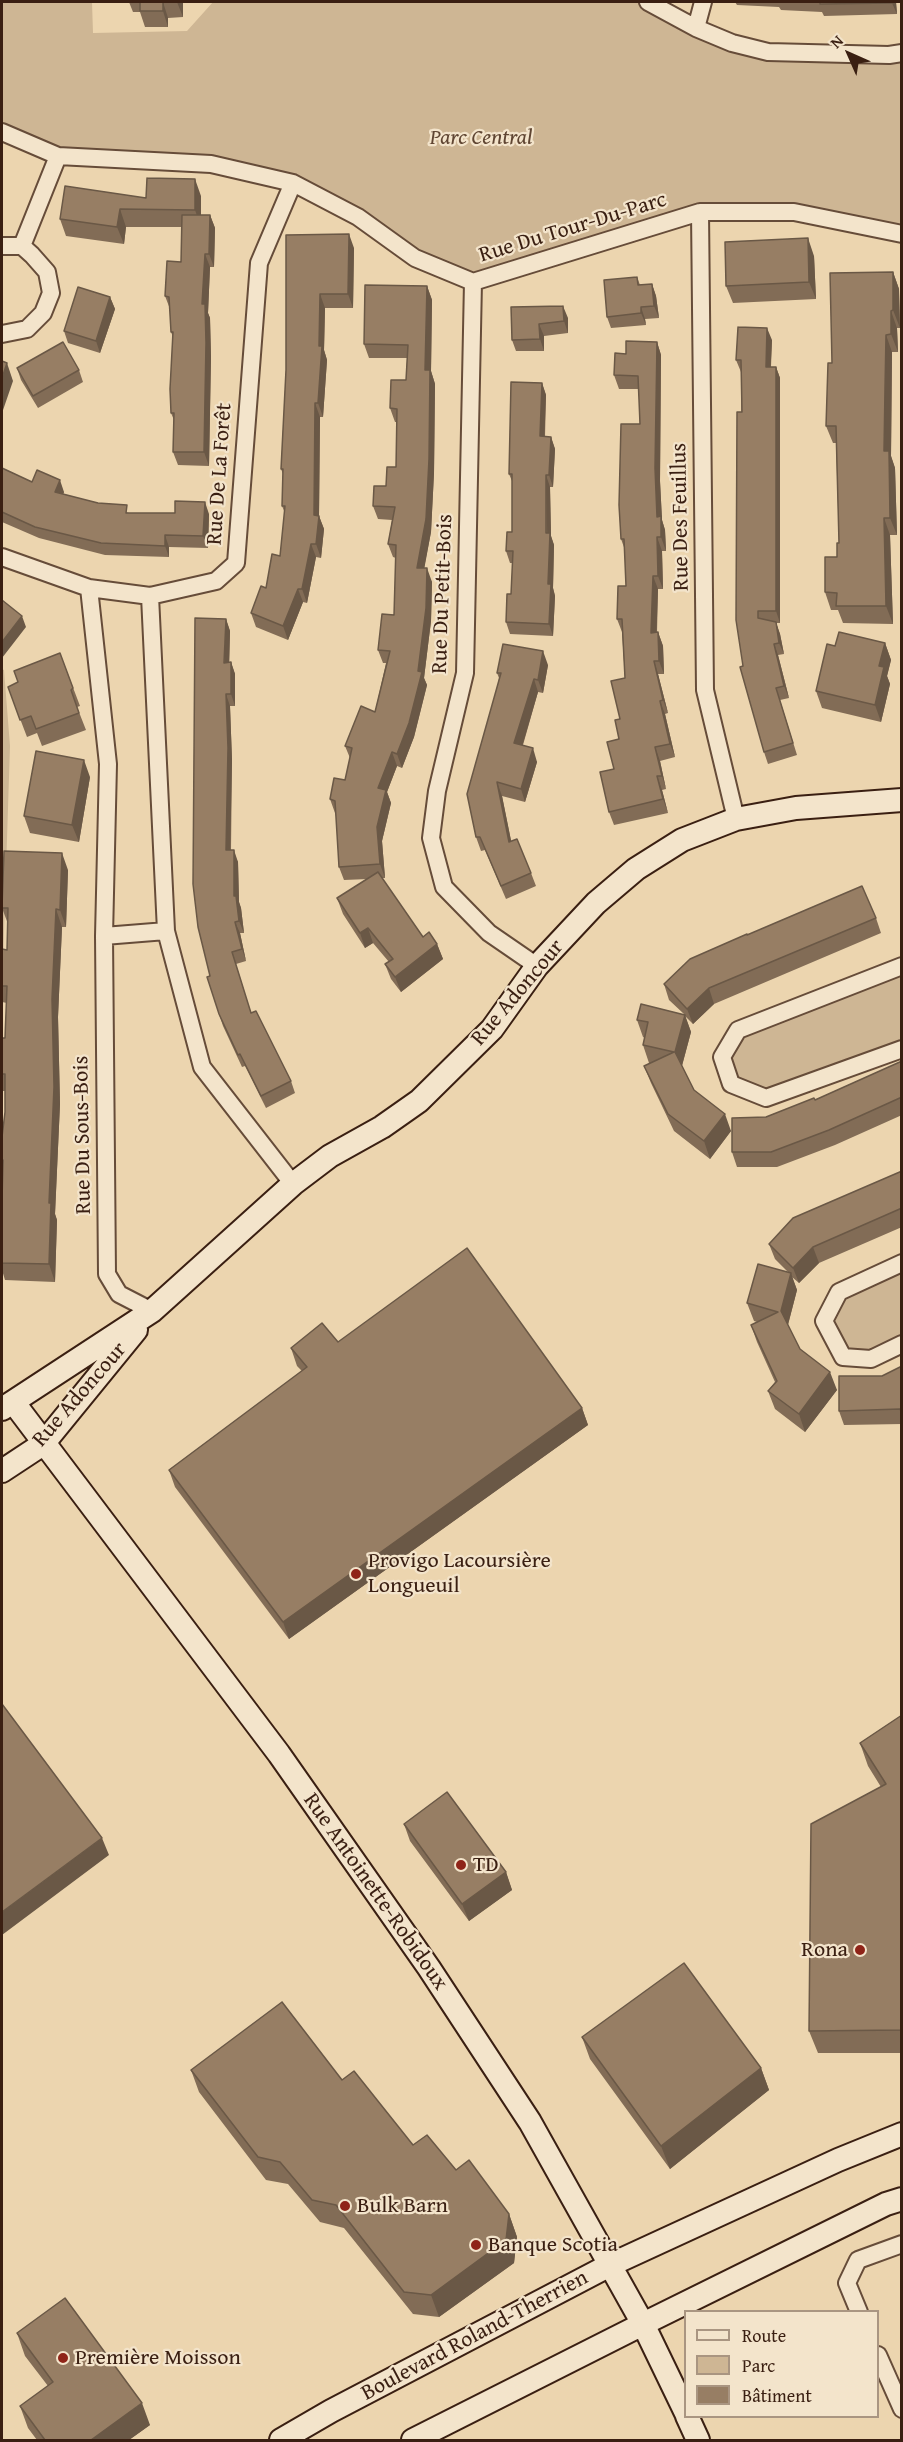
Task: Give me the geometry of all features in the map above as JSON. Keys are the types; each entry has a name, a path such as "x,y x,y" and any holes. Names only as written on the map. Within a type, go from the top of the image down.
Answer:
{"street":[{"path":"648,2 696,28 732,43 768,52 889,55 902,53"},
{"path":"696,28 703,2"},
{"name":"Rue Du Tour-Du-Parc","path":"2,132 58,156 211,164 293,183 358,217 415,258 473,282 700,212 794,213 902,234"},
{"path":"22,246 58,156"},
{"name":"Rue De La Forêt","path":"2,557 89,588 150,596 216,581 236,563 259,263 293,183"},
{"name":"Rue Des Feuillus","path":"700,212 705,690 736,819"},
{"path":"2,246 22,246 47,272 51,293 43,313 27,329 2,334"},
{"name":"Rue Du Petit-Bois","path":"473,282 465,673 437,791 431,838 444,887 489,933 537,966"},
{"name":"Rue Du Sous-Bois","path":"89,588 108,764 104,936 108,1274 119,1294 152,1311"},
{"path":"150,596 166,931 202,1067 293,1184"},
{"name":"Rue Adoncour","path":"8,1406 152,1311 293,1184 330,1156 382,1127 419,1101 492,1029 537,966 596,903 636,868 682,840 736,819 796,808 902,800"},
{"path":"104,936 166,931"},
{"path":"902,966 738,1030 722,1057 731,1084 766,1098 902,1049"},
{"path":"902,1263 839,1292 824,1321 843,1358 871,1359 902,1344"},
{"name":"Rue Adoncour","path":"2,1471 43,1444 152,1311"},
{"name":"Rue Antoinette-Robidoux","path":"8,1406 43,1444 279,1754 417,1950 530,2122 643,2324 684,2411"},
{"name":"Boulevard Roland-Therrien","path":"281,2440 610,2265 838,2160 902,2134"},
{"path":"413,2440 886,2204 902,2199"},
{"path":"858,2310 847,2283 858,2260 902,2244"},
{"path":"879,2357 902,2409"},
{"name":"Rue Antoinette-Robidoux","path":"687,2418 698,2440"}],"green space":[{"name":"Parc Central","path":"2,2 92,2 93,33 187,31 213,2 648,2 732,43 901,53 901,234 794,212 700,212 473,282 293,183 211,164 58,156 2,132"},
{"path":"2,669 4,670 10,746 2,994"},
{"path":"901,973 901,1042 766,1092 736,1079 729,1058 742,1035"},
{"path":"901,1270 901,1337 870,1353 847,1352 831,1321 844,1296"}],"building":[{"path":"140,2 163,2 163,11 140,11"},
{"path":"820,2 892,2 892,3 820,4"},
{"path":"147,178 195,179 195,210 120,209 117,227 60,219 65,186 146,198"},
{"path":"182,215 210,215 209,254 205,254 202,304 205,304 206,343 204,452 173,452 174,413 171,413 170,389 173,332 171,332 169,297 165,296 167,261 181,262"},
{"path":"349,234 348,294 320,294 319,346 322,346 318,403 315,403 314,515 319,516 316,544 311,544 302,589 298,589 283,626 251,613 261,586 266,588 272,554 280,556 285,506 282,506 283,469 281,469 286,370 286,235"},
{"path":"808,238 809,282 726,286 725,242"},
{"path":"893,272 891,334 886,335 884,451 889,451 890,518 884,518 886,606 836,606 837,593 825,592 825,557 837,557 837,543 839,543 836,426 826,426 828,363 832,363 830,273"},
{"path":"637,277 638,285 652,284 654,306 641,307 641,313 607,317 604,280"},
{"path":"365,285 427,286 425,370 430,370 429,459 426,519 417,568 427,568 426,608 418,671 422,672 409,723 397,754 392,752 378,788 386,790 377,827 380,864 339,867 335,801 330,799 334,778 345,780 352,748 345,746 361,706 375,712 390,651 378,650 382,614 394,615 396,545 388,544 395,507 373,506 374,486 386,486 387,467 396,467 397,409 390,408 391,380 406,380 408,345 364,344"},
{"path":"78,287 110,297 96,341 64,331"},
{"path":"563,306 564,321 539,324 540,339 512,340 511,307"},
{"path":"738,327 767,328 766,367 776,367 776,611 758,611 758,618 776,622 779,643 774,644 784,686 776,688 793,743 764,752 740,667 743,666 736,620 737,412 742,412 741,360 736,360"},
{"path":"626,341 657,342 655,468 657,517 661,516 661,537 657,537 658,576 653,576 651,633 658,632 659,661 654,661 670,744 655,747 662,776 657,776 663,799 609,812 600,772 614,769 607,742 619,739 615,720 620,719 611,681 625,678 622,619 617,619 618,586 626,586 624,539 621,539 619,505 621,424 640,424 638,376 614,375 615,353 626,354"},
{"path":"63,342 79,370 33,396 17,368"},
{"path":"2,361 7,363 2,378"},
{"path":"511,382 542,383 540,436 551,437 549,475 546,475 546,533 550,533 549,624 506,622 507,594 511,594 513,551 506,551 507,532 512,532 512,474 509,474"},
{"path":"2,468 32,482 37,470 60,480 55,492 98,503 127,505 126,513 175,513 175,501 205,502 203,536 165,535 165,546 101,543 35,527 2,512"},
{"path":"2,600 22,616 2,642"},
{"path":"195,618 226,619 224,663 231,662 231,694 226,694 228,748 226,850 234,850 234,896 236,896 239,921 235,922 242,949 232,952 251,1013 256,1011 291,1081 261,1096 219,1014 207,977 210,976 198,927 193,884"},
{"path":"839,632 885,643 879,666 884,667 875,705 816,691 827,644 835,646"},
{"path":"503,644 543,651 538,680 534,679 514,743 533,748 521,789 497,782 509,842 517,839 531,873 501,886 480,837 476,837 467,794 501,673 497,673"},
{"path":"60,653 73,688 71,690 79,713 36,729 31,716 20,720 8,687 18,682 14,671"},
{"path":"36,751 84,760 72,825 24,816"},
{"path":"4,851 62,853 60,910 56,909 52,999 54,1087 49,1264 2,1263 2,1137 5,1112 5,1074 2,1074 2,1038 5,1038 7,986 2,986 2,949 7,950 8,908 2,908"},
{"path":"378,872 423,937 429,932 437,944 395,977 385,964 393,959 368,928 360,933 337,898"},
{"path":"862,886 876,918 709,988 687,1009 664,984 690,959"},
{"path":"641,1004 685,1015 675,1052 694,1090 725,1114 704,1141 668,1114 644,1066 674,1052 643,1045 648,1022 637,1020"},
{"path":"902,1061 902,1097 829,1130 771,1152 732,1152 732,1118 766,1117 814,1098 815,1100"},
{"path":"902,1171 902,1208 813,1247 793,1268 769,1244 793,1218"},
{"path":"467,1248 582,1408 283,1622 169,1470 307,1367 291,1348 322,1323 338,1342"},
{"path":"758,1264 791,1273 781,1311 800,1349 830,1372 799,1414 768,1391 777,1381 751,1325 778,1312 747,1303"},
{"path":"902,1366 902,1413 900,1409 839,1411 839,1376 882,1376"},
{"path":"2,1704 102,1838 2,1912"},
{"name":"Rona","path":"902,1715 902,2030 809,2031 811,1824 886,1784 860,1743"},
{"name":"TD","path":"447,1792 506,1872 462,1904 404,1824"},
{"path":"684,1963 761,2068 661,2146 582,2037"},
{"path":"282,2002 342,2080 354,2071 413,2145 427,2135 456,2170 469,2160 509,2214 506,2240 431,2295 404,2292 336,2205 312,2200 280,2162 258,2157 191,2070"},
{"path":"65,2298 142,2403 91,2440 45,2440 20,2406 53,2382 17,2333"}],"place":[{"name":"Provigo Lacoursière Longueuil","path":"356,1574"},
{"name":"TD","path":"461,1865"},
{"name":"Rona","path":"860,1950"},
{"name":"Bulk Barn","path":"345,2206"},
{"name":"Banque Scotia","path":"476,2245"},
{"name":"Première Moisson","path":"63,2358"}]}
